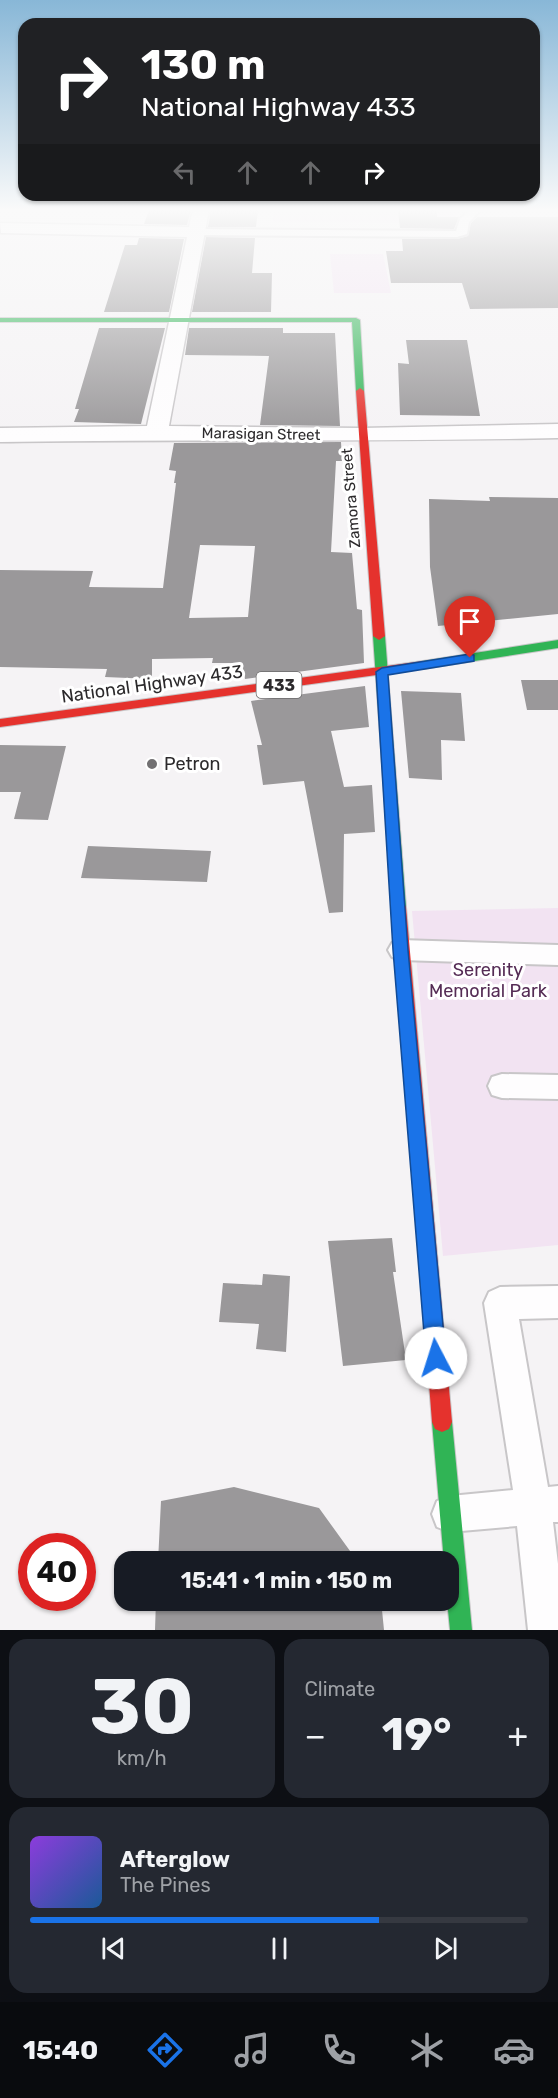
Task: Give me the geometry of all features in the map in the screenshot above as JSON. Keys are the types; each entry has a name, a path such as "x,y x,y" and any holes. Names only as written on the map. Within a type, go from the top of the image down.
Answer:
{"street":[{"path":"157,433 185,286"},
{"path":"0,320 179,319"},
{"name":"Zamora Street","path":"179,319 356,320 362,435 382,672 401,950 461,1630"},
{"name":"Marasigan Street","path":"0,435 157,433 362,435 558,430"},
{"name":"National Highway 433","path":"0,723 382,672 558,644"}],"lane":[{"path":"401,950 558,955"},
{"path":"502,1086 558,1087"},
{"path":"547,1630 545,1505 500,1303 558,1302"},
{"path":"450,1514 545,1505"}],"green space":[{"path":"333,286 390,286 391,293 334,293"},
{"name":"Serenity Memorial Park","path":"558,908 558,1245 443,1256 412,911"}],"building":[{"path":"112,286 174,286 169,312 104,312"},
{"path":"197,286 272,286 271,312 192,312"},
{"path":"463,286 558,286 558,308 470,309"},
{"path":"99,328 165,328 141,424 74,422 79,409 75,409"},
{"path":"189,328 283,328 283,333 335,333 340,426 260,425 269,356 185,355"},
{"path":"406,340 467,340 480,416 400,415 398,363 409,364"},
{"path":"341,442 342,461 336,461 331,552 352,553 357,609 362,610 364,663 245,679 242,663 212,663 213,658 152,659 152,679 105,677 107,669 0,667 0,570 93,571 89,587 163,588 176,483 174,483 176,471 169,470 174,443","holes":["200,545 255,546 248,617 189,618"]},
{"path":"489,497 558,498 558,614 438,626 430,567 429,499 490,501"},
{"path":"521,680 558,680 558,710 527,710"},
{"path":"365,686 369,727 331,731 344,787 372,785 375,832 344,834 343,912 329,913 304,781 263,785 257,745 262,745 251,701"},
{"path":"401,691 461,693 465,741 441,740 442,780 409,778"},
{"path":"0,745 66,746 48,820 14,819 21,792 0,792"},
{"path":"88,846 211,851 207,882 81,878"},
{"path":"392,1238 396,1272 393,1272 406,1360 343,1366 328,1241"},
{"path":"263,1274 290,1276 286,1352 256,1349 259,1324 219,1322 223,1283 262,1285"},
{"path":"234,1487 319,1508 350,1551 159,1551 161,1501"},
{"path":"156,1611 382,1611 384,1630 155,1630"}],"traffic: fast":[{"path":"0,320 356,320 360,391"},
{"path":"379,636 399,907"},
{"path":"423,665 558,644"},
{"path":"442,1422 461,1630"}],"traffic: jam":[{"path":"360,391 379,636"},
{"path":"0,723 423,665"},
{"path":"399,907 442,1422"}],"place":[{"name":"Petron","path":"152,764"}],"route":[{"path":"436,1358 401,950 382,672 470,658"}]}
